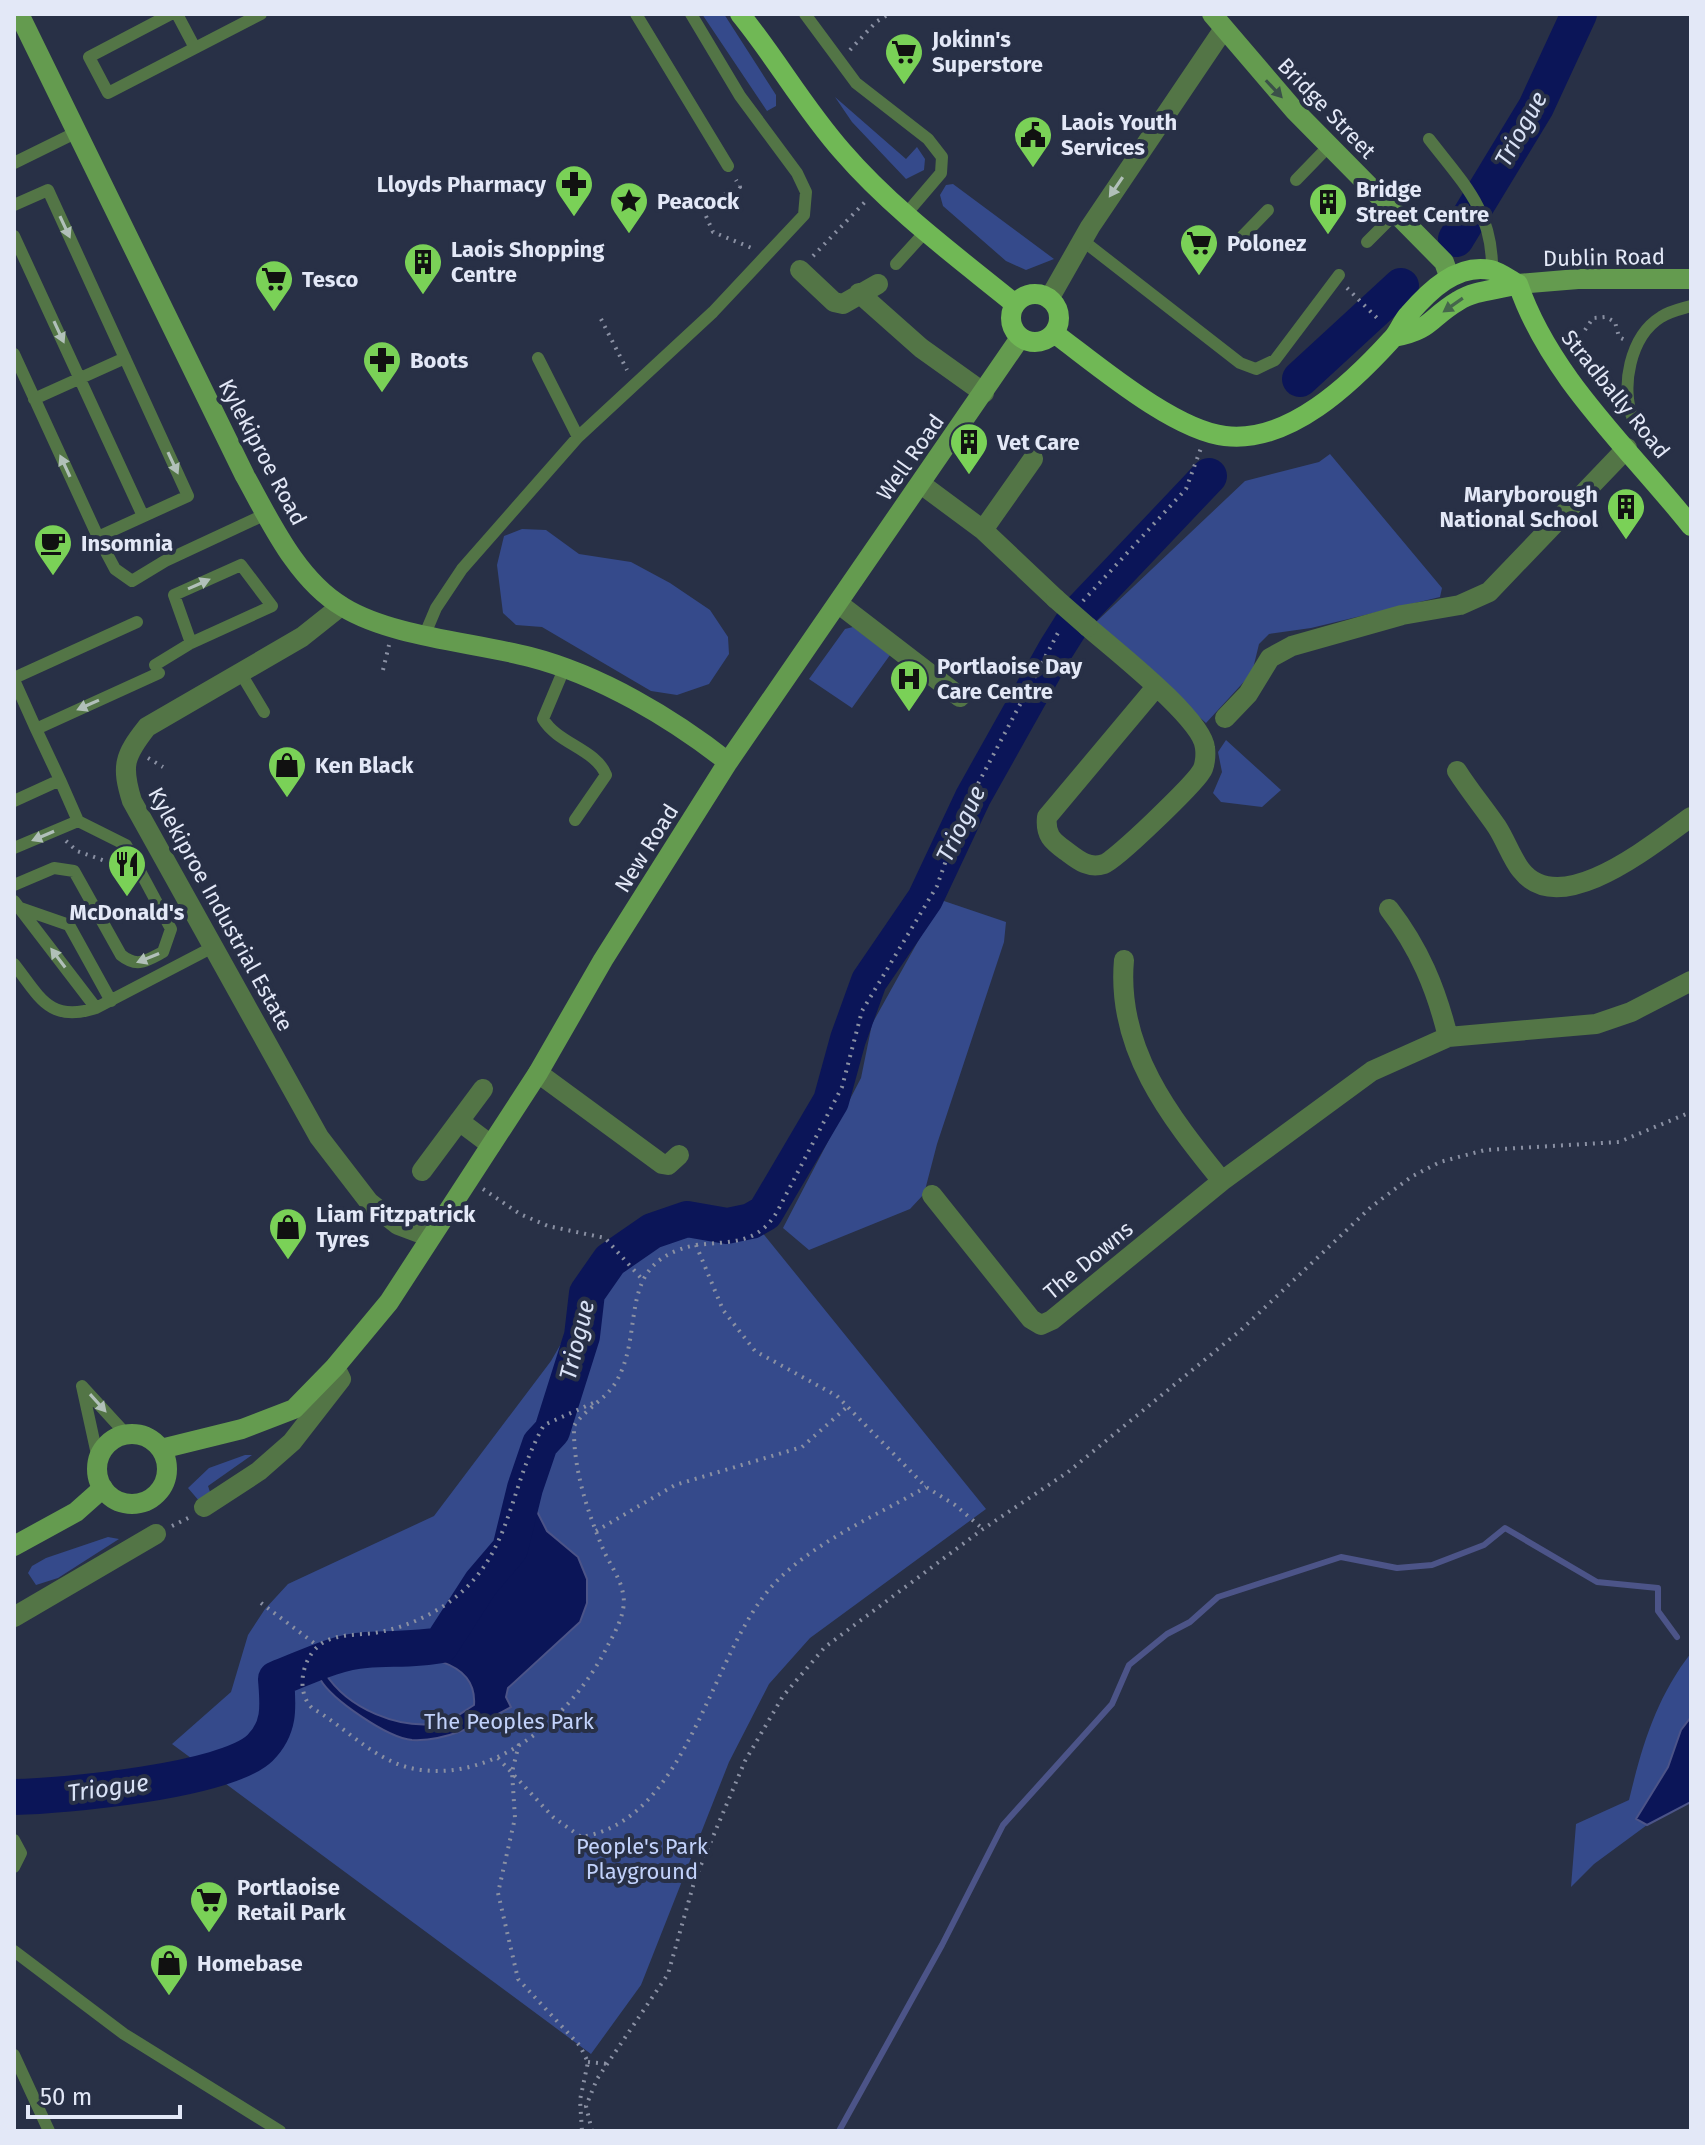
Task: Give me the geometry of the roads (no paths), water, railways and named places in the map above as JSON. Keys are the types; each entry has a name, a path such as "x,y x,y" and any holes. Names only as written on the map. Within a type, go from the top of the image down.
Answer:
{"main road":[{"name":"Kylekiproe Road","path":"19,14 266,514 297,560 341,606 375,623 534,658 587,677 696,737 728,762"},
{"path":"746,19 805,108 878,189 1015,304"},
{"name":"Bridge Street","path":"1218,22 1329,146 1442,263"},
{"path":"1054,333 1158,407 1208,432 1241,437 1281,428 1309,414 1333,395 1394,337 1442,263 1470,270 1492,270 1518,284"},
{"name":"Dublin Road","path":"1518,284 1578,279 1691,279"},
{"path":"1394,337 1419,333 1457,301 1474,293 1493,292 1518,284"},
{"name":"Stradbally Road","path":"1518,284 1531,322 1550,355 1691,526"},
{"path":"1030,295 1049,299 1059,314 1054,333 1037,342 1020,338 1011,321 1015,304 1030,295"},
{"name":"Well Road","path":"839,604 1020,338"},
{"name":"New Road","path":"161,1449 242,1429 294,1409 335,1367 389,1302 538,1073 603,960 728,762 839,604"},
{"path":"126,1434 146,1436 161,1449 166,1478 156,1495 138,1504 128,1504 103,1488 98,1459 108,1442 126,1434"},
{"path":"14,1546 76,1512 103,1488"}],"street":[{"path":"1049,299 1086,233 1218,22"},
{"path":"800,270 834,302 843,304 868,288 921,348 984,393"},
{"path":"1225,718 1248,694 1270,658 1292,646 1402,615 1460,605 1489,592 1627,448"},
{"path":"983,530 1033,459"},
{"path":"921,484 983,530 1156,687 1196,726 1205,746 1203,770 1118,854 1105,864 1086,865 1051,840 1046,829 1047,817 1156,687"},
{"path":"839,604 961,696"},
{"name":"Kylekiproe Industrial Estate","path":"341,606 302,637 147,727 130,748 124,773 132,801 319,1137 369,1202 398,1225 430,1237"},
{"path":"1457,771 1497,828 1523,873 1552,886 1586,882 1606,874 1691,817"},
{"path":"1389,909 1412,939 1430,975 1448,1037"},
{"path":"1124,960 1121,989 1126,1017 1144,1070 1182,1131 1222,1181"},
{"name":"The Downs","path":"932,1195 1031,1319 1041,1325 1052,1320 1222,1181 1372,1071 1448,1037 1596,1024 1631,1012 1691,981"},
{"path":"538,1073 662,1164 668,1165 679,1155"},
{"path":"422,1171 483,1089"},
{"path":"459,1121 491,1145"},
{"path":"204,1507 259,1471 292,1442 341,1379 335,1367"},
{"path":"18,1607 156,1534"}],"lane":[{"path":"195,48 174,14 89,57 108,93 261,14"},
{"path":"636,14 728,166"},
{"path":"425,634 436,608 462,569 578,437 768,255 804,215 806,192 797,173 715,58 691,14"},
{"path":"805,14 856,83 928,139 942,157 941,173 906,214"},
{"path":"14,163 77,132"},
{"path":"1429,139 1473,196 1487,223 1492,270"},
{"path":"1296,180 1329,146"},
{"path":"14,205 48,190 188,496 98,537"},
{"path":"1236,243 1268,210"},
{"path":"1367,242 1396,213"},
{"path":"896,264 926,231"},
{"path":"1086,233 1240,363 1256,369 1275,360 1338,276"},
{"path":"14,236 143,516"},
{"path":"1633,419 1626,404 1629,368 1640,341 1658,318 1691,306"},
{"path":"14,354 98,537 115,569 132,581 165,561 266,514"},
{"path":"34,399 125,358"},
{"path":"538,358 578,437"},
{"path":"36,729 157,669 191,643 272,606 241,565 174,595 191,643"},
{"path":"14,885 54,868 74,871 121,955 140,964 163,952 171,929 126,845 78,821 14,679 137,622"},
{"path":"564,669 543,719 551,733 602,764 606,775 575,820"},
{"path":"240,672 264,712"},
{"path":"14,801 60,780"},
{"path":"14,848 78,821"},
{"path":"17,904 69,925 111,1001"},
{"path":"17,904 96,1008"},
{"path":"14,964 44,1003 59,1013 78,1014 111,1001 215,946"},
{"path":"98,1459 82,1386 126,1434"},
{"path":"14,1840 21,1853 14,1867"},
{"path":"14,1951 124,2034 280,2131"},
{"path":"14,2055 49,2131"}],"waterway":[{"name":"Triogue","path":"1456,239 1536,107 1579,14"},
{"name":"Triogue","path":"1300,379 1401,286"},
{"name":"Triogue","path":"14,1797 105,1790 180,1778 242,1760 260,1748 272,1732 277,1715 276,1679 354,1651 441,1645 481,1583 510,1549 525,1488 540,1444 552,1431 582,1336 587,1293 610,1260 652,1231 687,1219 727,1226 751,1221 765,1213 831,1101 848,1039 869,981 925,899 973,797 1056,649 1078,614 1209,476"},
{"path":"839,2131 942,1945 1003,1825 1112,1704 1129,1665 1167,1634 1190,1622 1218,1597 1341,1557 1397,1568 1432,1565 1484,1545 1505,1528 1597,1582 1658,1588 1658,1611 1677,1637"}],"place":[{"name":"Jokinn's Superstore","path":"904,86"},
{"name":"Laois Youth Services","path":"1033,169"},
{"name":"Lloyds Pharmacy","path":"574,218"},
{"name":"Peacock","path":"629,235"},
{"name":"Bridge Street Centre","path":"1328,236"},
{"name":"Polonez","path":"1199,277"},
{"name":"Laois Shopping Centre","path":"423,296"},
{"name":"Tesco","path":"274,313"},
{"name":"Boots","path":"382,394"},
{"name":"Vet Care","path":"969,476"},
{"name":"Maryborough National School","path":"1626,541"},
{"name":"Insomnia","path":"53,577"},
{"name":"Portlaoise Day Care Centre","path":"909,713"},
{"name":"Ken Black","path":"287,799"},
{"name":"McDonald's","path":"127,898"},
{"name":"Liam Fitzpatrick Tyres","path":"288,1261"},
{"name":"Portlaoise Retail Park","path":"209,1934"},
{"name":"Homebase","path":"169,1997"}],"park label":[{"name":"The Peoples Park","path":"509,1721"},
{"name":"People's Park Playground","path":"642,1858"}]}
